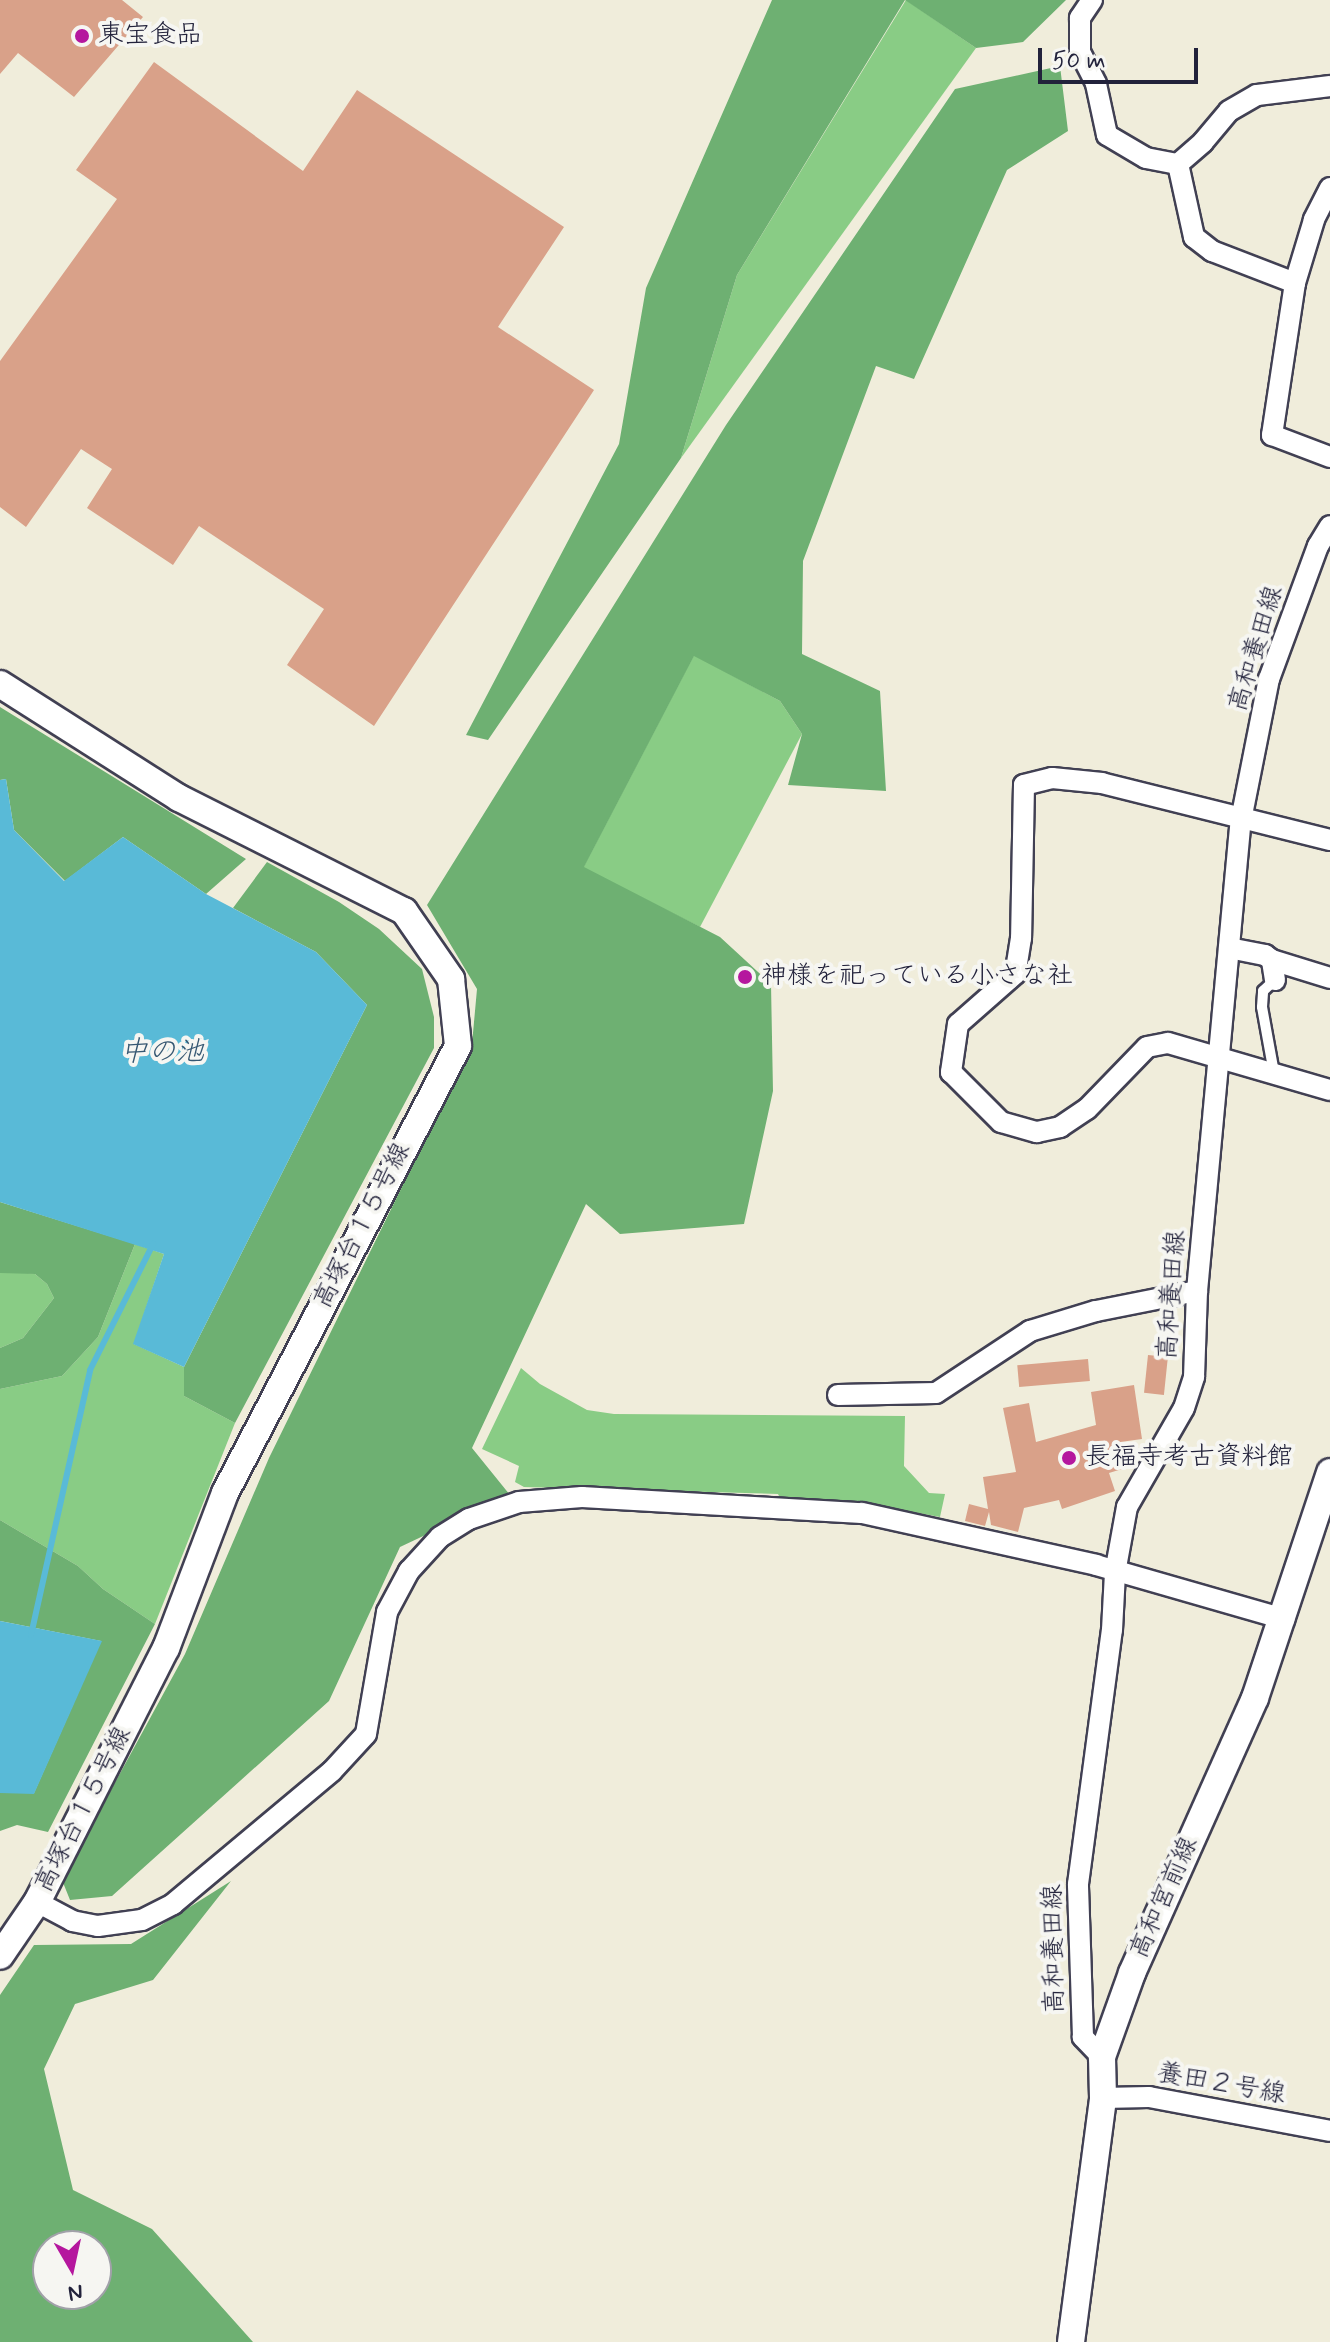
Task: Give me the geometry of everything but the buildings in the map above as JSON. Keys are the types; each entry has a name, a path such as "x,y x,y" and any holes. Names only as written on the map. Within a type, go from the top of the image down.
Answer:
{"street":[{"path":"1092,0 1080,18 1080,52 1096,84 1107,135 1146,158 1178,164"},
{"path":"1178,164 1203,142 1229,111 1257,95 1330,86"},
{"path":"1178,164 1194,237 1212,251 1295,283"},
{"path":"1330,188 1314,220 1295,283 1272,435 1330,457"},
{"name":"高和養田線","path":"1102,2057 1083,2037 1078,1884 1112,1630 1115,1573 1127,1507 1184,1408 1194,1377 1197,1291 1241,820 1269,679 1318,546 1330,526"},
{"name":"高塚台１５号線","path":"0,684 179,798 404,911 451,979 458,1046 225,1493 166,1648 37,1902 0,1956"},
{"path":"1330,840 1102,783 1052,778 1024,785 1021,938 1015,974 958,1024 951,1072 1001,1122 1037,1132 1060,1127 1087,1109 1147,1047 1168,1043 1330,1090"},
{"path":"1229,948 1265,955 1273,970 1330,978"},
{"path":"838,1395 936,1393 1030,1331 1096,1311 1197,1291"},
{"name":"高和宮前線","path":"1071,2342 1103,2098 1102,2057 1132,1973 1255,1698 1284,1619 1330,1472"},
{"path":"37,1902 72,1921 98,1926 142,1920 173,1904 332,1771 366,1734 387,1612 409,1571 440,1537 469,1519 519,1502 582,1497 862,1513 1096,1565 1115,1573 1284,1619"},
{"name":"養田２号線","path":"1103,2098 1149,2097 1330,2131"}],"lane":[{"path":"1273,970 1263,991 1262,1007 1274,1075"}],"green space":[{"path":"772,0 905,0 737,275 681,458 488,740 466,735 619,444 646,288"},
{"path":"905,0 1066,0 1023,42 976,48"},
{"path":"906,0 976,48 681,458 737,275"},
{"path":"1060,66 1068,131 1007,170 914,379 876,366 803,561 802,654 880,691 886,791 788,785 802,734 780,701 694,656 584,867 720,937 771,984 773,1091 744,1224 620,1234 586,1204 472,1448 510,1495 400,1547 329,1701 112,1896 70,1900 62,1880 185,1654 269,1458 472,1044 477,989 427,905 726,425 955,89"},
{"path":"694,655 780,701 802,734 700,927 583,868"},
{"path":"0,707 246,859 206,894 123,837 65,881 14,830 6,779 0,780"},
{"path":"267,862 339,902 379,929 422,969 434,1017 434,1048 235,1423 184,1396 184,1367 367,1005 316,952 233,908"},
{"path":"0,1202 135,1244 98,1337 62,1376 0,1389 0,1348 23,1338 54,1298 47,1284 35,1274 0,1273"},
{"path":"135,1244 164,1254 134,1344 184,1367 184,1396 235,1423 155,1624 103,1589 78,1566 0,1520 0,1389 62,1376 98,1337"},
{"path":"0,1273 35,1274 47,1284 54,1298 23,1338 0,1348"},
{"path":"521,1368 540,1384 587,1410 614,1414 905,1416 904,1466 929,1493 945,1494 940,1517 858,1502 780,1498 778,1494 524,1487 515,1482 519,1466 482,1449"},
{"path":"0,1520 78,1566 103,1589 155,1624 48,1832 17,1825 0,1831 0,1793 34,1793 101,1641 0,1621"},
{"path":"231,1881 153,1980 75,2004 44,2069 73,2190 152,2229 253,2342 0,2342 0,1995 34,1945 131,1944"}],"water":[{"name":"中の池","path":"6,779 14,830 64,881 123,837 206,894 316,952 367,1005 184,1367 133,1344 164,1254 0,1202 0,780"},
{"path":"0,1621 102,1641 34,1794 0,1793"}],"waterway":[{"path":"31,1635 90,1370 153,1244"}],"place":[{"name":"東宝食品","path":"82,36"},
{"name":"神様を祀っている小さな社","path":"745,977"},
{"name":"長福寺考古資料館","path":"1069,1458"}]}
